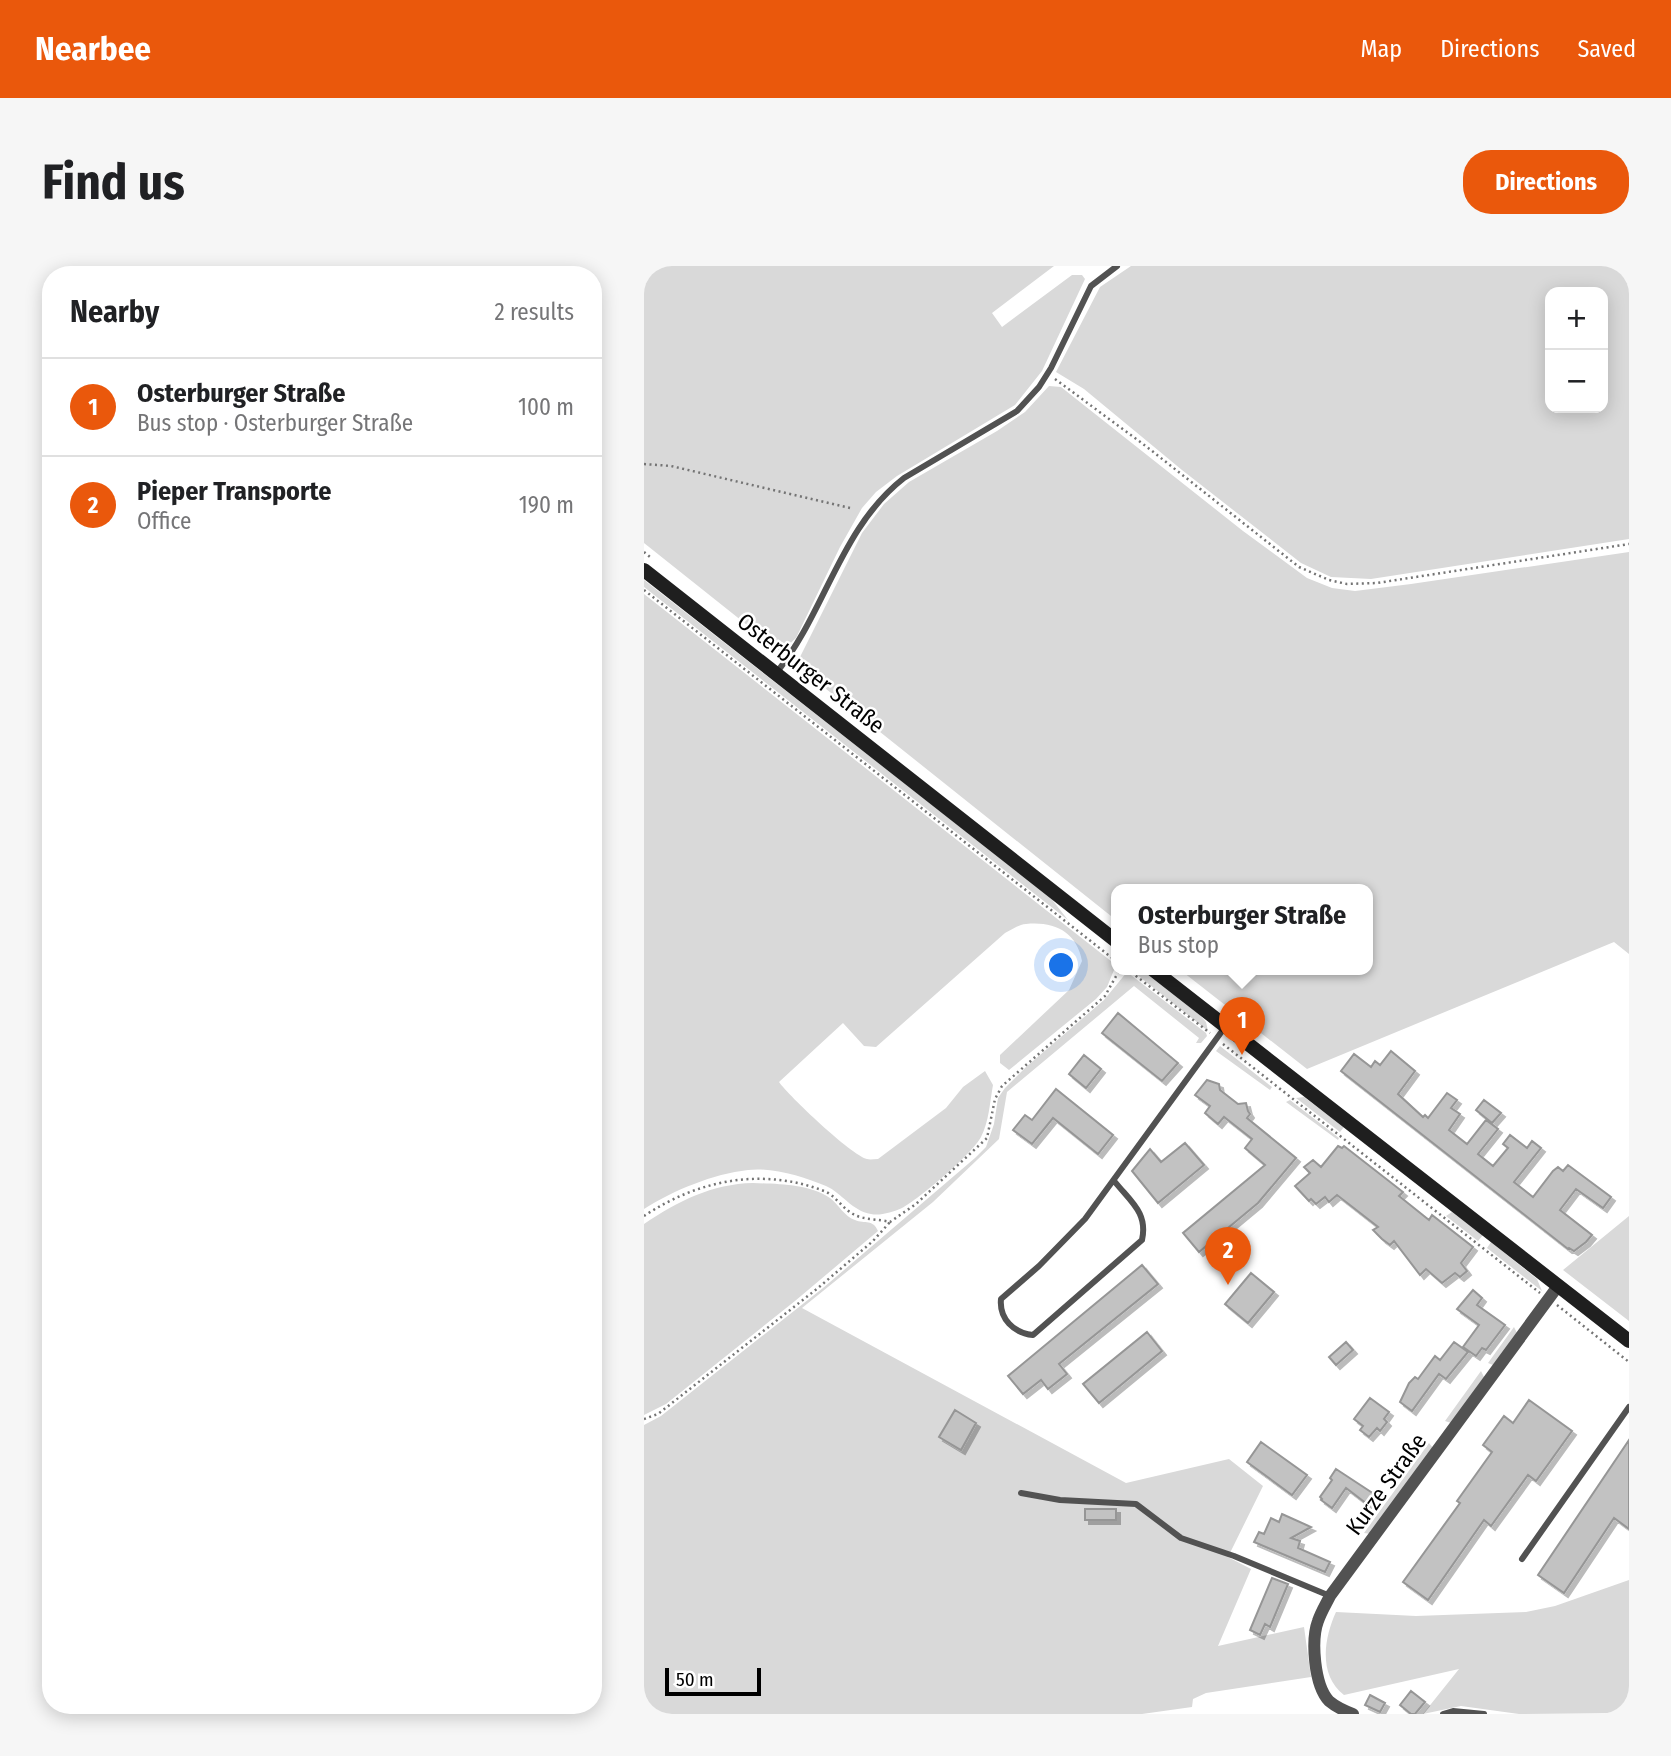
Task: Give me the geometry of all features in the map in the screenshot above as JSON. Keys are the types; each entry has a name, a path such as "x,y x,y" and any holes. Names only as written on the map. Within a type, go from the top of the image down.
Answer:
{"street":[{"name":"Osterburger Straße","path":"644,570 1111,937"},
{"path":"1158,975 1220,1032 1629,1341"},
{"name":"Kurze Straße","path":"1353,1714 1328,1707 1315,1664 1314,1636 1318,1619 1331,1596 1558,1286"}],"lane":[{"path":"775,673 797,645 842,556 867,514 904,478 1017,411 1046,374 1091,286 1117,266"},
{"path":"1115,1182 1140,1213 1145,1226 1142,1240 1033,1335 1022,1334 1011,1327 1000,1308 1000,1299 1065,1240 1115,1182 1194,1073 1220,1032"},
{"path":"1522,1559 1629,1407"},
{"path":"1021,1493 1060,1500 1136,1504 1181,1538 1234,1556 1331,1596"},
{"path":"1443,1714 1452,1711 1484,1714"}],"path":[{"path":"1046,374 1147,447 1299,567 1329,580 1347,584 1377,583 1629,544"},
{"path":"644,464 671,466 850,508"},
{"path":"644,590 1111,957"},
{"path":"644,1419 658,1414 786,1314 873,1241 890,1222 916,1204 987,1138 995,1099 1002,1086 1105,996 1117,975"},
{"path":"1136,975 1220,1032 1629,1362"},
{"path":"644,1216 695,1190 724,1181 775,1178 827,1192 854,1215 890,1222"}],"shaded area":[{"path":"644,266 1054,266 992,313 1002,327 1072,275 1082,275 1085,279 1042,371 1015,405 897,476 876,492 862,508 796,638 781,652 644,543"},
{"path":"1131,266 1629,266 1629,539 1371,579 1331,577 1301,563 1084,389 1056,372 1100,287"},
{"path":"1049,386 1061,387 1243,531 1307,578 1332,588 1355,591 1629,552 1629,954 1614,942 1307,1069 1187,975 1373,975 1373,884 1111,884 1111,916 796,665 862,533 884,504 909,482 1025,412"},
{"path":"644,580 1050,897 1068,920 644,587"},
{"path":"644,594 1111,961 1112,975 1107,987 1096,999 1009,1070 1000,1063 1000,1055 1069,990 1082,961 1075,943 1063,930 1046,924 1021,925 1005,933 876,1047 864,1046 843,1023 779,1082 835,1137 859,1155 867,1159 878,1159 946,1108 963,1087 985,1071 993,1085 988,1118 981,1137 968,1154 910,1203 886,1213 871,1214 853,1206 826,1186 788,1174 758,1169 708,1179 668,1195 644,1209"},
{"path":"1125,975 1131,975 1207,1036 1201,1043 1196,1043 1199,1038 1134,986 1007,1092 999,1139 933,1202 802,1308 1126,1483 1229,1459 1263,1486 1228,1557 1251,1569 1218,1646 1304,1627 1311,1677 1206,1693 1193,1699 1192,1707 1142,1714 644,1714 644,1425 661,1416 823,1288 975,1158 986,1147 994,1124 998,1098 1005,1088 1104,1000"},
{"path":"1137,975 1148,975 1199,1014 1206,1022 1208,1031"},
{"path":"1220,1046 1272,1087 1270,1090 1216,1051"},
{"path":"1304,1097 1344,1127 1340,1132 1296,1098"},
{"path":"1290,1100 1339,1138 1338,1140 1286,1102"},
{"path":"753,1183 793,1186 822,1193 851,1218 871,1223 878,1231 666,1404 644,1415 644,1224 670,1208 709,1190"},
{"path":"1452,1212 1483,1235 1478,1241 1446,1216"},
{"path":"1629,1216 1629,1321 1563,1270"},
{"path":"1491,1242 1537,1279 1542,1291 1487,1248"},
{"path":"1514,1327 1517,1333 1493,1365 1488,1363"},
{"path":"1481,1371 1484,1377 1451,1423 1445,1421"},
{"path":"1429,1443 1433,1448 1371,1534 1364,1533"},
{"path":"1629,1580 1629,1713 1519,1714 1461,1706 1423,1714 1459,1669 1344,1695 1330,1677 1326,1644 1336,1612 1416,1616 1526,1612 1555,1606"}],"building":[{"path":"1118,1013 1178,1063 1162,1081 1102,1033"},
{"path":"1391,1051 1415,1071 1398,1094 1423,1117 1425,1115 1428,1118 1447,1093 1457,1100 1451,1108 1460,1114 1449,1130 1467,1144 1486,1120 1498,1129 1478,1154 1493,1166 1508,1148 1503,1144 1510,1135 1527,1148 1532,1141 1541,1148 1514,1182 1533,1197 1553,1171 1558,1167 1563,1171 1568,1165 1611,1197 1603,1208 1576,1189 1560,1210 1592,1235 1586,1242 1574,1251 1568,1249 1341,1071 1354,1054 1371,1067 1375,1061 1380,1065"},
{"path":"1084,1055 1101,1069 1086,1088 1069,1074"},
{"path":"1207,1080 1219,1084 1220,1090 1238,1104 1246,1103 1250,1114 1247,1118 1296,1158 1258,1203 1199,1252 1183,1233 1265,1165 1245,1148 1252,1139 1224,1117 1218,1124 1205,1113 1210,1106 1195,1095"},
{"path":"1056,1089 1113,1135 1098,1154 1053,1118 1032,1144 1013,1130 1025,1115 1032,1120"},
{"path":"1484,1100 1501,1113 1492,1123 1476,1110"},
{"path":"1185,1143 1204,1165 1158,1203 1132,1171 1150,1149 1161,1162"},
{"path":"1338,1146 1344,1146 1403,1192 1399,1196 1429,1220 1432,1215 1473,1247 1461,1263 1467,1271 1460,1277 1455,1273 1442,1283 1426,1269 1420,1275 1394,1241 1390,1245 1382,1239 1373,1230 1378,1227 1337,1195 1329,1202 1325,1197 1316,1204 1311,1199 1309,1201 1295,1186 1310,1173 1304,1167 1313,1160 1321,1167"},
{"path":"1142,1265 1158,1284 1059,1364 1067,1374 1048,1389 1041,1380 1023,1394 1008,1376"},
{"path":"1251,1273 1274,1292 1248,1323 1225,1304"},
{"path":"1473,1290 1482,1298 1477,1305 1505,1325 1486,1350 1482,1348 1476,1356 1463,1347 1479,1325 1457,1309"},
{"path":"1147,1332 1162,1351 1099,1403 1083,1384"},
{"path":"1346,1342 1353,1350 1336,1365 1329,1357"},
{"path":"1454,1342 1468,1352 1446,1379 1439,1374 1412,1411 1400,1402 1409,1383 1415,1377 1418,1379 1435,1356 1440,1360"},
{"path":"1370,1398 1389,1412 1384,1419 1387,1422 1380,1431 1377,1428 1369,1437 1360,1430 1363,1426 1354,1419"},
{"path":"1529,1400 1572,1431 1536,1481 1528,1475 1491,1526 1484,1520 1428,1600 1403,1582 1460,1503 1457,1501 1492,1452 1483,1445 1504,1416 1513,1423"},
{"path":"955,1410 976,1423 961,1450 939,1437"},
{"path":"1629,1440 1629,1529 1614,1518 1564,1593 1538,1575"},
{"path":"1261,1442 1307,1475 1292,1495 1247,1462"},
{"path":"1336,1469 1374,1494 1367,1504 1346,1488 1332,1508 1321,1500 1320,1497"},
{"path":"1085,1509 1116,1509 1116,1520 1085,1520"},
{"path":"1282,1514 1311,1527 1291,1538 1300,1541 1298,1548 1330,1562 1325,1572 1254,1542 1259,1532 1264,1534 1271,1518 1279,1522"},
{"path":"1272,1578 1288,1584 1270,1627 1265,1624 1260,1635 1250,1630"},
{"path":"1411,1691 1425,1702 1415,1714 1400,1705"},
{"path":"1370,1695 1385,1703 1380,1712 1365,1705"}],"place":[{"name":"Osterburger Straße","path":"1242,1055"},
{"name":"Pieper Transporte","path":"1228,1285"}]}
